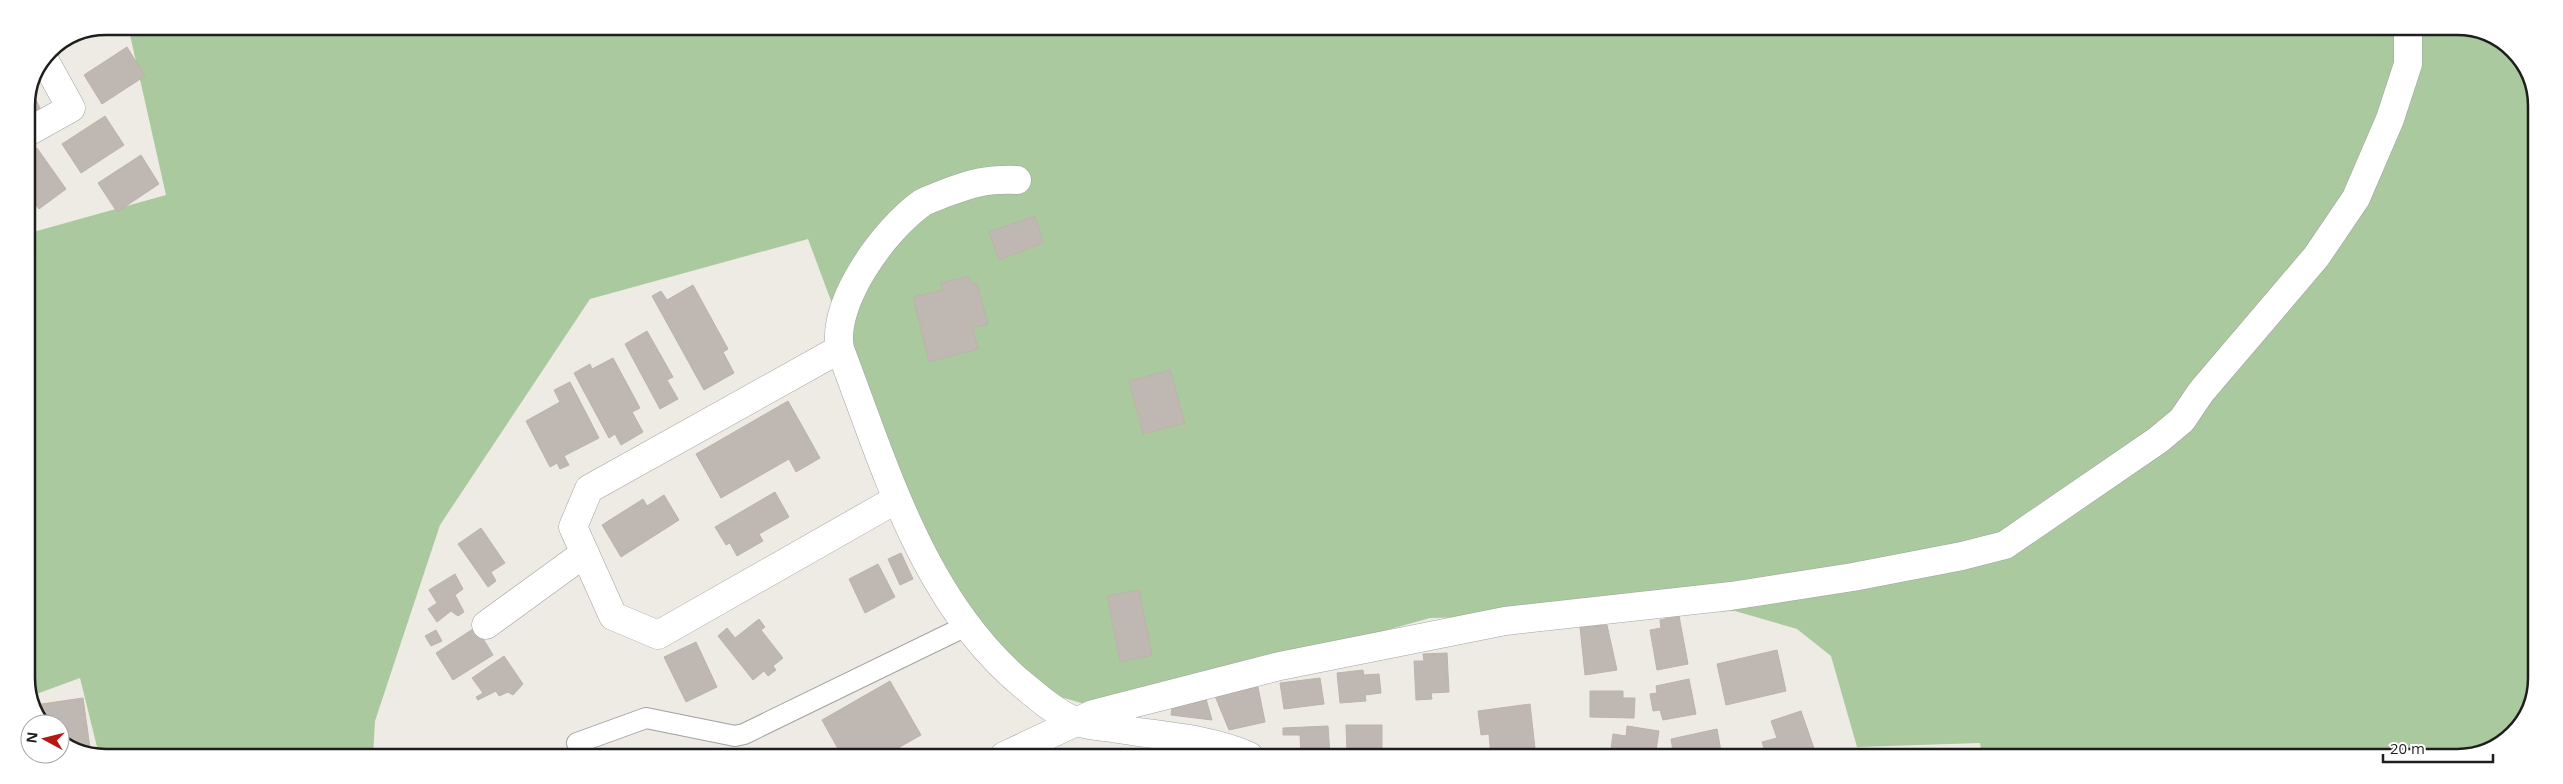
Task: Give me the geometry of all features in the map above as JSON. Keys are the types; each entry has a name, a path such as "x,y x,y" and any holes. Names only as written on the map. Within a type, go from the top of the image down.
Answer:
{"street":[{"path":"1019,749 1093,714 1150,698 1280,666 1423,636 1505,621 1731,596 1844,578 1962,556 2005,545 2158,440 2182,420 2201,392 2316,257 2356,198 2390,118 2408,64 2408,35"},
{"path":"35,128 71,108 48,66"},
{"path":"1017,180 974,182 924,202 896,224 865,265 849,296 837,338 840,349 897,499 932,572 966,626 1002,669 1039,699 1076,722 1217,745 1229,749"},
{"path":"840,349 589,489 573,526 613,616 658,635 897,499"},
{"path":"486,625 585,553"}],"lane":[{"path":"577,744 646,718 735,736 744,734 966,626"}],"green space":[{"path":"130,35 2457,35 2475,37 2496,47 2510,59 2523,79 2528,102 2528,678 2526,696 2516,717 2507,728 2492,739 2471,748 1981,749 1980,743 1857,747 1831,656 1797,629 1735,611 1430,618 1102,709 1026,687 947,587 879,430 808,239 590,299 440,525 375,721 373,749 97,748 80,678 37,694 35,682 35,231 166,195"}],"building":[{"path":"127,47 145,76 102,104 84,75"},
{"path":"36,99 42,112 35,116"},
{"path":"105,116 124,145 81,173 62,144"},
{"path":"37,148 66,189 39,209 35,204 35,149"},
{"path":"141,155 159,184 117,212 98,183"},
{"path":"1035,216 1043,243 999,260 989,232"},
{"path":"969,276 971,284 977,283 988,324 973,328 978,349 929,362 913,297 943,290 941,283"},
{"path":"693,285 728,349 723,352 734,373 704,390 652,296 661,291 667,300"},
{"path":"647,331 673,377 667,380 678,399 660,409 625,344"},
{"path":"613,358 640,408 632,412 643,432 621,445 615,434 609,438 574,373 590,364 592,369"},
{"path":"1170,370 1185,423 1143,434 1129,381"},
{"path":"570,382 599,438 564,456 569,465 560,469 557,463 550,467 526,421 560,402 554,390"},
{"path":"788,401 820,458 796,472 789,459 721,498 696,454"},
{"path":"775,492 789,517 759,534 763,541 737,556 730,543 726,545 715,527"},
{"path":"664,495 679,520 621,557 602,525 643,499 647,506"},
{"path":"481,528 505,563 491,572 496,581 488,587 458,544"},
{"path":"901,553 913,579 900,585 888,559"},
{"path":"878,564 895,597 865,613 849,579"},
{"path":"455,574 463,589 455,595 464,612 458,616 451,611 437,622 428,609 437,603 429,590"},
{"path":"1139,590 1152,655 1120,662 1107,596"},
{"path":"1679,616 1688,664 1657,670 1650,630 1661,628 1660,620"},
{"path":"759,619 765,627 761,630 783,658 773,666 776,670 768,676 764,671 753,680 718,636 727,628 735,638"},
{"path":"1607,625 1617,670 1585,675 1580,627"},
{"path":"476,627 493,655 453,680 436,653"},
{"path":"436,630 442,641 431,646 425,636"},
{"path":"696,642 717,687 686,702 664,657"},
{"path":"1777,650 1786,691 1726,705 1717,664"},
{"path":"1447,653 1449,692 1431,693 1432,699 1416,700 1414,661 1424,661 1423,654"},
{"path":"504,656 523,684 513,695 508,692 499,696 496,691 478,700 476,697 483,693 472,678"},
{"path":"1363,670 1364,675 1379,674 1381,693 1365,695 1366,701 1340,703 1337,673"},
{"path":"1320,678 1324,704 1284,709 1280,683"},
{"path":"1689,679 1696,714 1663,720 1660,710 1653,711 1650,694 1657,693 1656,686"},
{"path":"890,681 921,735 896,749 838,749 822,720"},
{"path":"1258,687 1265,722 1229,730 1215,696"},
{"path":"1590,691 1623,691 1623,698 1635,698 1634,718 1590,717"},
{"path":"83,698 90,747 70,739 70,714 46,714 40,705"},
{"path":"1206,699 1212,720 1171,715 1172,708"},
{"path":"1530,704 1535,749 1490,749 1489,734 1481,735 1478,711"},
{"path":"1801,711 1814,749 1764,749 1762,742 1777,738 1771,721"},
{"path":"1346,725 1382,725 1382,749 1347,749"},
{"path":"1328,726 1330,749 1301,749 1300,735 1283,735 1283,728"},
{"path":"1627,726 1659,731 1656,749 1611,749 1613,734 1626,736"},
{"path":"1717,729 1721,749 1673,749 1671,739"}]}
